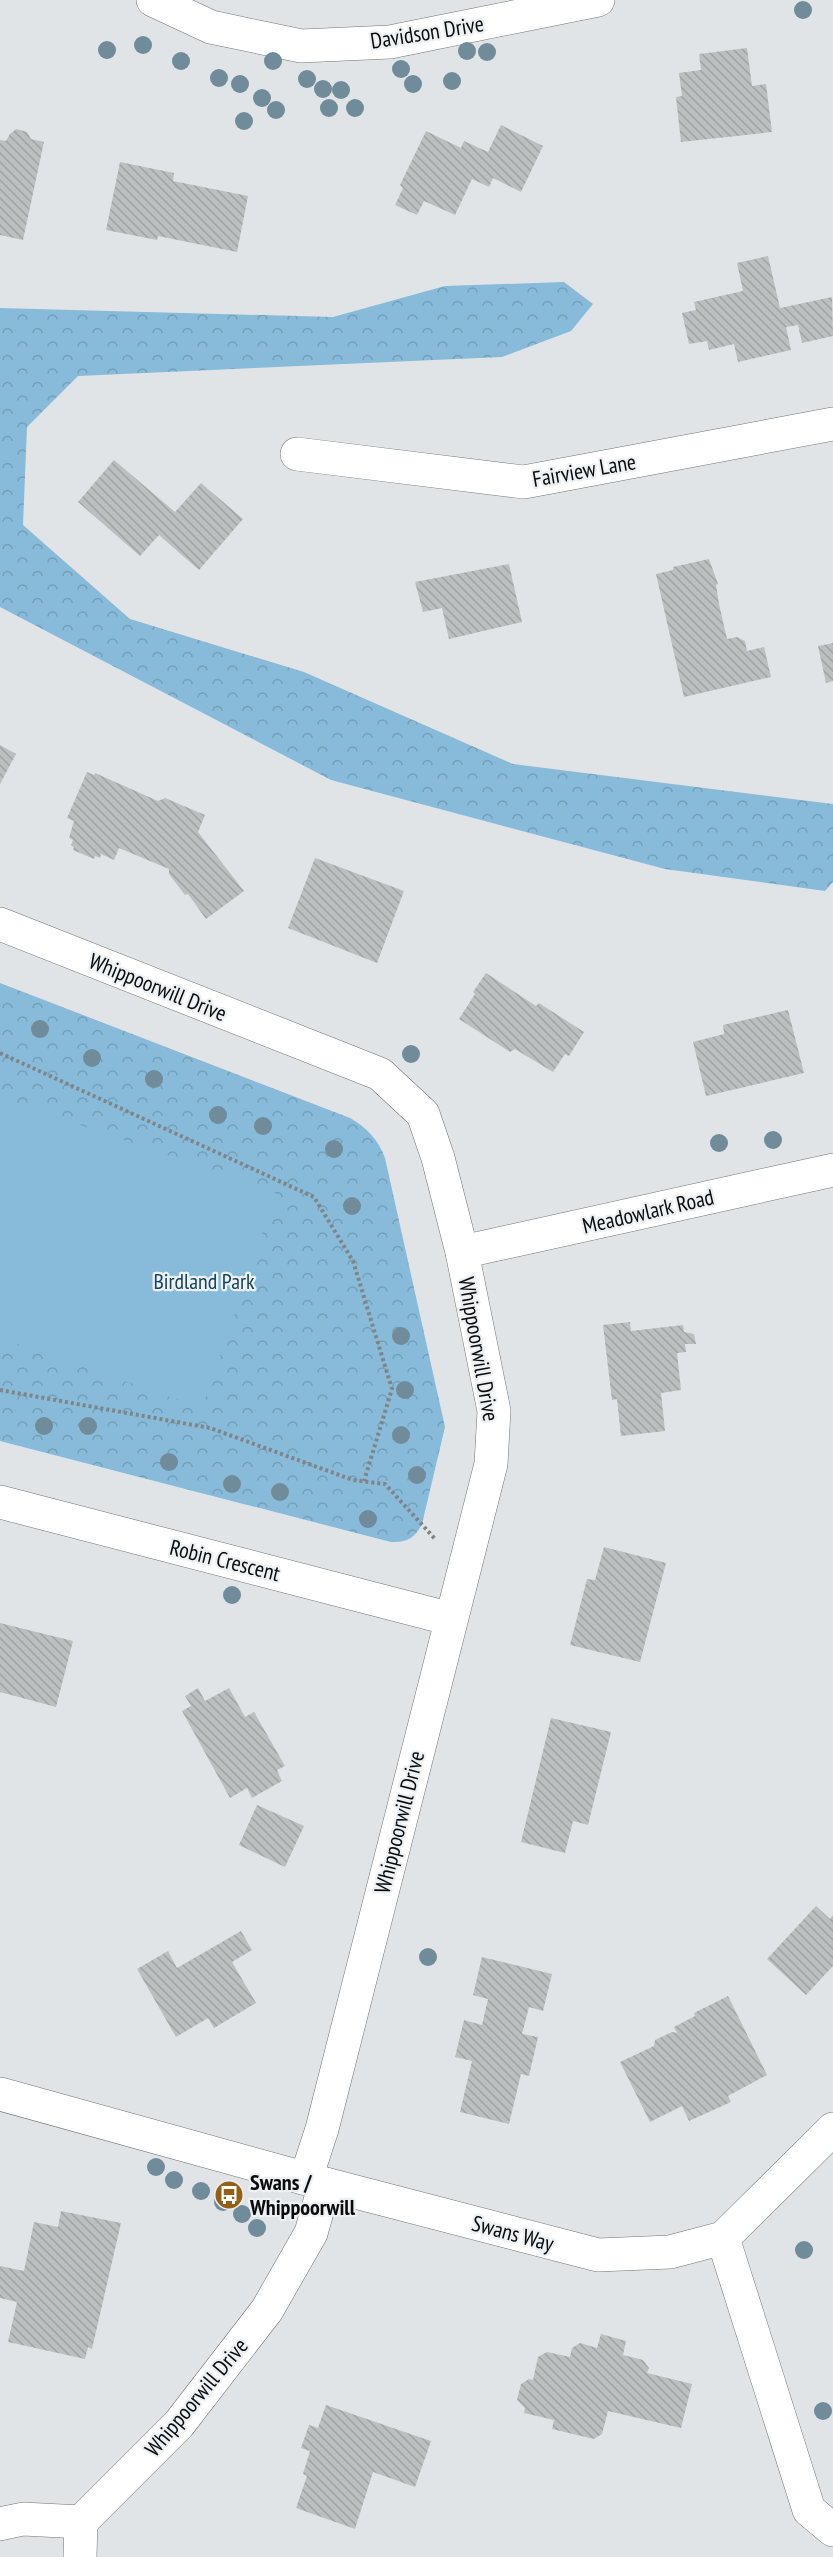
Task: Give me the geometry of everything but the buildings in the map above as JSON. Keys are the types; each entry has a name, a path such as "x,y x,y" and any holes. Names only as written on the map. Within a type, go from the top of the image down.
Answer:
{"street":[{"name":"Davidson Drive","path":"153,0 211,27 301,46 390,42 598,0"},
{"name":"Fairview Lane","path":"297,454 524,482 833,424"},
{"name":"Whippoorwill Drive","path":"0,924 380,1074 423,1114 438,1158 462,1252 494,1411 491,1464 322,2129 311,2233 267,2310 179,2424 81,2522"},
{"name":"Meadowlark Road","path":"462,1252 833,1170"},
{"name":"Robin Crescent","path":"0,1502 451,1619"},
{"name":"Swans Way","path":"0,2094 315,2181 598,2255 670,2252 723,2238"},
{"path":"833,2129 769,2196 723,2238 810,2510 833,2530"},
{"path":"0,2524 23,2519 81,2522 80,2557"}],"path":[{"path":"0,1053 314,1197 353,1261 392,1389 364,1481"},
{"path":"0,1390 210,1428 352,1480 385,1484 464,1570"}],"green space":[{"path":"564,282 593,304 571,331 502,357 78,376 27,427 23,525 130,619 304,672 513,764 833,804 833,882 825,891 665,869 331,780 0,607 0,308 333,317 445,286"},
{"name":"Birdland Park","path":"0,983 350,1118 367,1130 375,1140 385,1158 445,1427 422,1524 413,1536 401,1542 391,1542 0,1441"},
{"path":"0,1097 276,1193 202,1408 0,1338"}],"place":[{"name":"Swans / Whippoorwill","path":"229,2195"}]}
